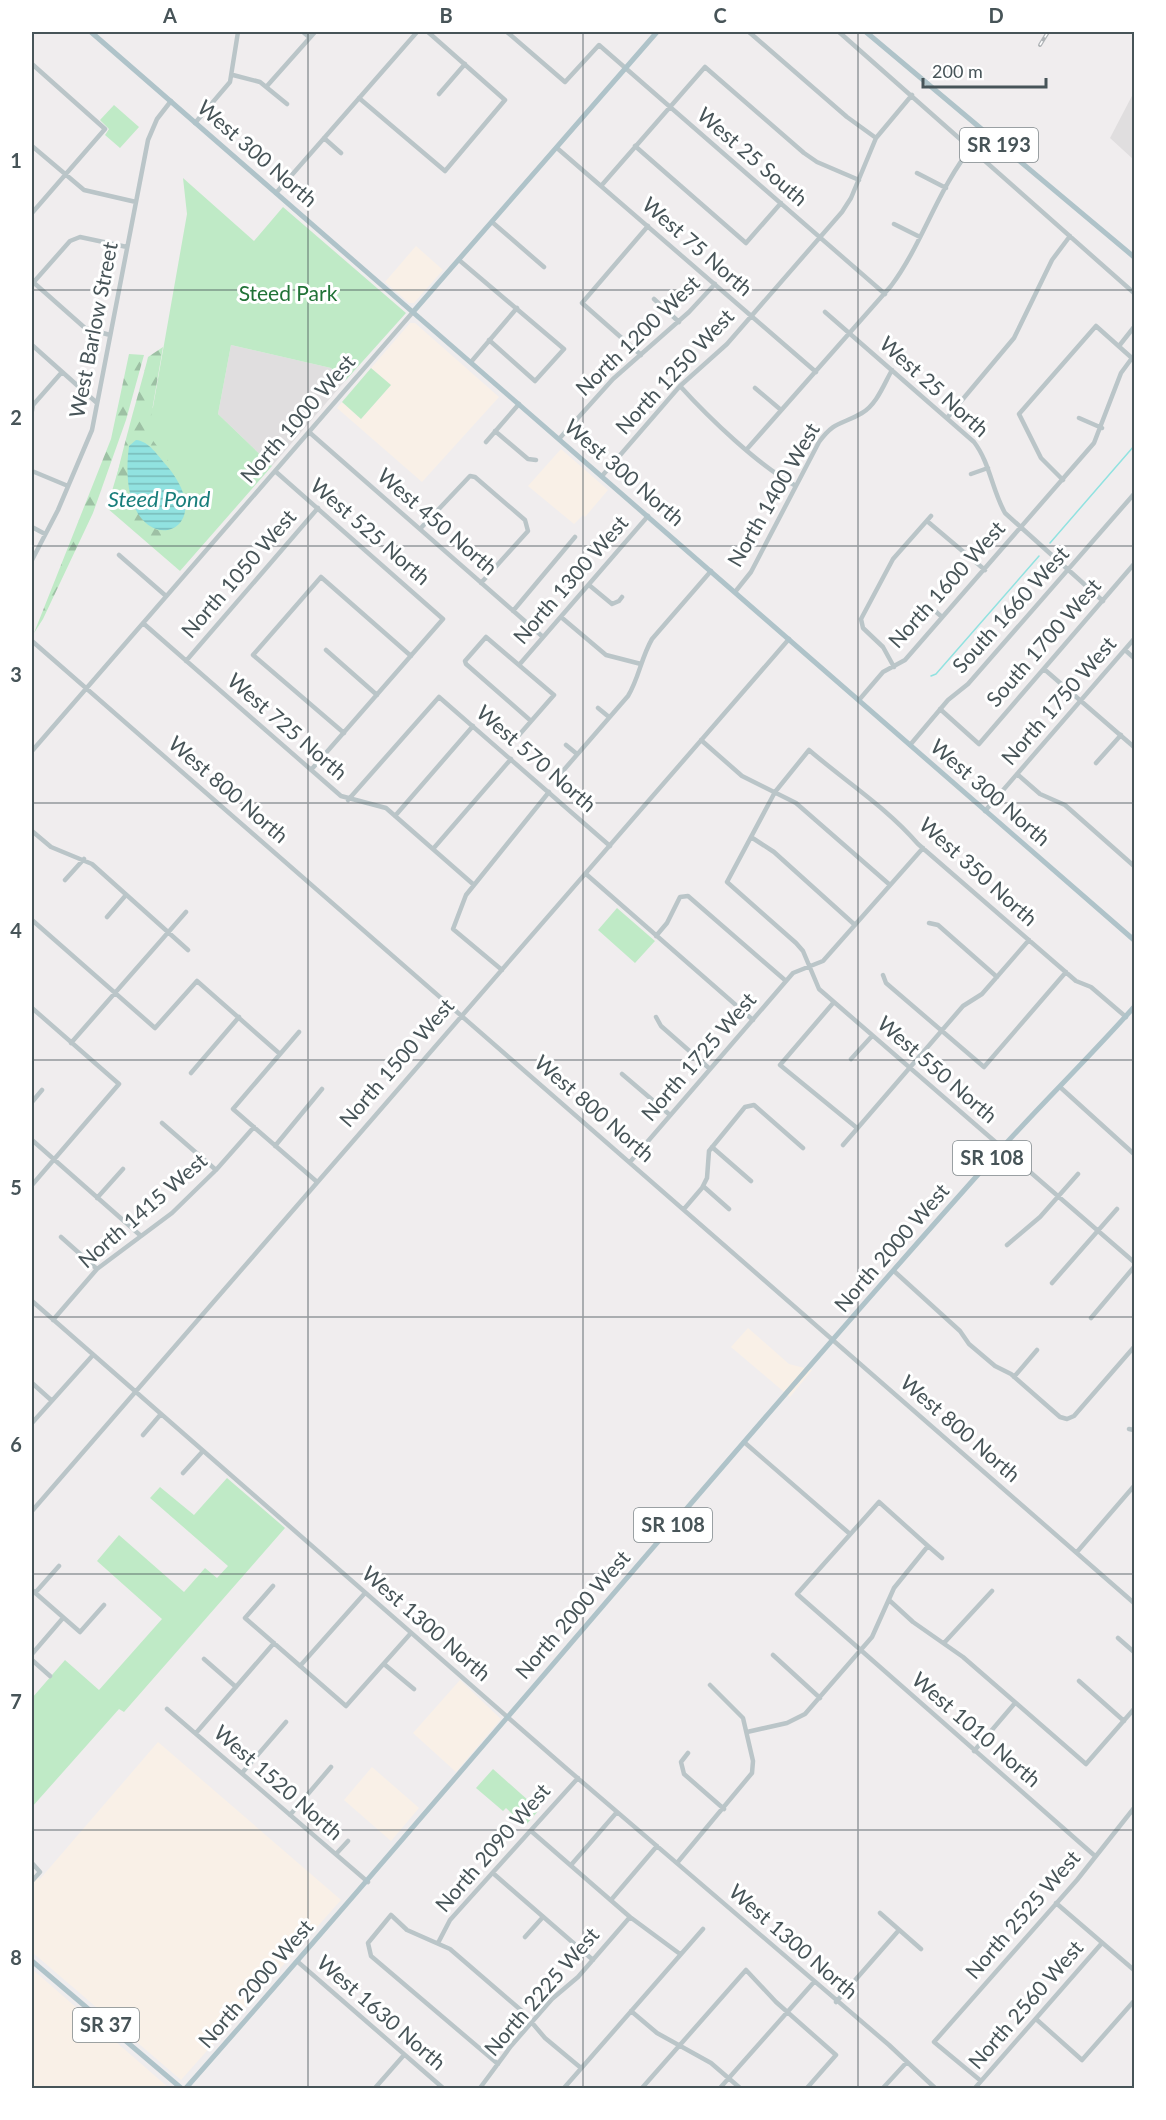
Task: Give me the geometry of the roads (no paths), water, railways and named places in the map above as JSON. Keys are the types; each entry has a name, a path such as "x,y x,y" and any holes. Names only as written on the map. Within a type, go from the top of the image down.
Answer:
{"main road":[{"name":"West 300 North","path":"91,32 1134,940"},
{"name":"North 1000 West","path":"413,312 657,32"},
{"name":"SR 193","path":"866,32 1134,257"},
{"name":"North 2000 West","path":"186,2088 368,1882 833,1340 1002,1148 1134,1007"},
{"name":"SR 37","path":"32,1960 181,2088"}],"street":[{"path":"195,123 226,87 233,75 238,32"},
{"path":"303,32 309,38"},
{"path":"267,86 315,32"},
{"path":"276,193 417,32"},
{"path":"359,98 445,171 505,100 428,32"},
{"name":"West 25 South","path":"507,32 565,82 599,45 885,294"},
{"path":"749,32 847,117 876,138"},
{"path":"840,32 1134,293"},
{"path":"32,64 105,129 32,213"},
{"path":"439,94 465,64"},
{"path":"601,186 705,67 804,153 817,162 859,180"},
{"path":"233,75 251,78 267,86 287,104"},
{"name":"North 1250 West","path":"602,476 680,386 727,344 842,212 859,180 876,138 912,95"},
{"name":"West Barlow Street","path":"32,560 92,430 148,140 157,119 171,101"},
{"path":"324,138 341,153"},
{"path":"32,146 84,190 136,202"},
{"path":"635,146 746,243 781,203"},
{"name":"West 75 North","path":"557,147 816,372"},
{"path":"747,449 885,294 899,275 960,162 972,147"},
{"path":"917,173 946,188"},
{"path":"492,222 544,267"},
{"path":"894,224 920,237"},
{"path":"641,355 582,303 648,226"},
{"path":"947,418 1014,338 1052,260 1070,236"},
{"path":"110,335 85,328 32,283 70,241 80,237 127,247"},
{"path":"459,260 564,349 535,381 489,340"},
{"name":"North 1200 West","path":"560,439 603,390 679,322 715,285"},
{"path":"654,299 679,322"},
{"path":"471,362 517,308"},
{"name":"North 1000 West","path":"32,751 413,312"},
{"name":"West 25 North","path":"825,312 974,442 988,468 998,500 1005,513 1020,529 1103,601"},
{"path":"1063,480 1041,458 1019,414 1096,327 1133,359"},
{"path":"1119,346 1134,327"},
{"path":"32,345 97,403"},
{"name":"North 1600 West","path":"859,700 883,672 905,660 1094,443 1102,428 1121,373 1133,359"},
{"name":"North 1400 West","path":"735,592 751,572 826,432 835,424 862,413 872,404 892,370"},
{"path":"32,411 33,405 62,372"},
{"path":"680,386 699,407 747,449 780,477 796,486"},
{"path":"755,388 781,410"},
{"path":"486,442 519,404"},
{"path":"1109,407 1117,410"},
{"path":"1079,418 1102,428"},
{"name":"West 450 North","path":"309,432 543,637"},
{"path":"495,432 528,459 536,460"},
{"path":"971,474 988,468"},
{"path":"32,471 68,486"},
{"name":"West 525 North","path":"275,471 443,619 411,656"},
{"path":"420,530 470,476 475,477 528,526 528,531 481,583"},
{"name":"South 1660 West","path":"910,745 940,709 968,684 1134,494"},
{"name":"North 1050 West","path":"186,661 318,508"},
{"name":"North 1300 West","path":"519,665 648,516"},
{"path":"894,667 883,647 861,624 893,559 929,518 985,570"},
{"path":"32,528 45,534"},
{"path":"513,611 575,537"},
{"path":"118,555 166,596"},
{"name":"South 1700 West","path":"940,709 979,744 1134,564"},
{"path":"562,772 636,684 641,664 652,639 711,571"},
{"path":"311,770 344,733 411,656 321,577 253,655 344,733"},
{"path":"589,585 612,604 619,602 622,597"},
{"path":"928,605 942,617"},
{"path":"561,617 606,656 641,664"},
{"name":"West 725 North","path":"142,623 348,800 377,805 395,816 474,885"},
{"path":"519,735 554,695 486,637 465,661 531,721"},
{"name":"North 1500 West","path":"32,1511 316,1181 789,639"},
{"name":"North 1750 West","path":"985,811 1134,639"},
{"name":"West 800 North","path":"32,641 1134,1603"},
{"path":"326,650 377,695"},
{"path":"1125,650 1134,658"},
{"path":"1044,669 1134,747"},
{"name":"West 570 North","path":"348,800 439,697 610,846"},
{"path":"598,708 609,717"},
{"path":"395,816 473,726"},
{"path":"1096,763 1121,735"},
{"path":"701,740 742,776 796,803 890,885"},
{"path":"566,745 577,754"},
{"name":"West 350 North","path":"775,792 809,750 905,828 922,848 1076,981 1091,987 1126,1017"},
{"path":"433,849 511,759"},
{"path":"1017,774 1040,794 1065,805 1134,866"},
{"path":"502,970 453,929 466,895 549,792"},
{"path":"775,792 727,882 796,943 807,959 807,966 823,961 922,848"},
{"path":"32,831 51,847 84,859 188,950"},
{"path":"751,837 774,852 855,925"},
{"path":"65,880 84,859"},
{"path":"586,874 753,1020"},
{"path":"107,917 126,895"},
{"path":"657,936 680,897 688,896 786,981"},
{"path":"71,1043 186,912"},
{"path":"32,922 155,1028 197,981 280,1054"},
{"path":"929,923 938,925 997,977"},
{"path":"843,1145 963,1006 982,994 1029,940"},
{"name":"North 1725 West","path":"630,1162 793,973 807,966"},
{"name":"West 550 North","path":"807,966 819,989 1134,1262"},
{"path":"883,975 886,983 984,1067 1066,972"},
{"path":"834,1002 780,1065 857,1128"},
{"path":"32,1008 119,1084 32,1185"},
{"path":"191,1073 239,1017"},
{"path":"656,1017 661,1026 710,1069"},
{"path":"299,1032 233,1109 316,1181"},
{"path":"851,1059 872,1036"},
{"path":"622,1074 670,1115"},
{"path":"1060,1087 1134,1154"},
{"path":"275,1146 322,1089"},
{"path":"32,1102 42,1090"},
{"path":"684,1209 707,1178 707,1160 712,1147 749,1105 754,1105 803,1148"},
{"path":"162,1123 216,1170"},
{"name":"North 1415 West","path":"53,1320 97,1269 172,1213 216,1170 254,1127"},
{"path":"32,1140 141,1236"},
{"path":"712,1147 751,1181"},
{"path":"98,1198 123,1168"},
{"path":"1006,1245 1078,1174"},
{"path":"703,1186 729,1209"},
{"path":"1052,1282 1117,1209"},
{"path":"61,1237 97,1269"},
{"path":"1091,1318 1134,1267"},
{"path":"894,1271 960,1331 969,1344 995,1366 1014,1377 1060,1417 1067,1419 1074,1416 1134,1347"},
{"name":"West 1300 North","path":"32,1301 617,1812 836,2002 889,2045 935,2088"},
{"path":"1014,1377 1037,1350"},
{"path":"32,1423 93,1354"},
{"path":"32,1383 51,1400"},
{"path":"143,1435 161,1414"},
{"path":"744,1442 850,1534 879,1502 942,1558"},
{"path":"183,1473 203,1451"},
{"path":"1077,1552 1134,1486"},
{"name":"West 1010 North","path":"850,1534 797,1594 1095,1856"},
{"path":"747,1731 797,1720 820,1698 872,1637 900,1579 928,1546"},
{"path":"59,1566 33,1591 63,1618 80,1632 104,1605"},
{"path":"273,1586 245,1618 346,1706 411,1633"},
{"path":"944,1643 992,1591"},
{"path":"300,1666 365,1593"},
{"path":"889,1600 944,1643 1086,1764 1134,1708"},
{"path":"32,1654 63,1618"},
{"path":"1118,1638 1134,1652"},
{"path":"196,1733 274,1643"},
{"path":"773,1655 820,1698"},
{"path":"204,1659 236,1687"},
{"path":"32,1660 50,1676"},
{"path":"384,1664 414,1689"},
{"path":"1079,1681 1124,1721"},
{"path":"676,1863 724,1809 752,1773 747,1731 738,1711 710,1685"},
{"path":"974,1750 1015,1703"},
{"name":"West 1520 North","path":"167,1709 368,1882"},
{"path":"242,1773 286,1722"},
{"path":"688,1753 681,1762 684,1774 724,1809"},
{"path":"290,1815 331,1767"},
{"name":"North 2090 West","path":"438,1943 450,1920 494,1874 578,1778"},
{"name":"North 2525 West","path":"981,2081 934,2042 1056,1903 1134,1808"},
{"path":"571,1865 617,1812"},
{"path":"531,1831 630,1917 648,1928 680,1954"},
{"path":"336,1854 348,1841"},
{"path":"611,1900 657,1846"},
{"path":"32,1863 40,1872 32,1881"},
{"path":"494,1874 593,1960"},
{"path":"1056,1903 1133,1967"},
{"path":"880,1913 921,1949"},
{"path":"498,2064 371,1956 368,1950 372,1936 391,1916 407,1930 450,1949 532,2022 544,2038 581,2068"},
{"path":"525,1937 543,1917"},
{"name":"North 2225 West","path":"480,2088 532,2022 593,1960 630,1917"},
{"path":"564,2088 703,1929"},
{"path":"836,2002 899,1930"},
{"name":"North 2560 West","path":"975,2088 1102,1943"},
{"name":"West 1630 North","path":"298,1962 442,2088"},
{"path":"642,2088 746,1970 836,2055 807,2088"},
{"path":"720,2088 814,1982"},
{"path":"1036,2019 1082,2060 1134,2001"},
{"path":"631,2011 657,2033 702,2057 740,2088"},
{"path":"375,2088 404,2055"},
{"path":"883,2088 906,2063"}],"water":[{"name":"Steed Pond","path":"136,440 145,443 157,454 183,491 185,512 178,525 165,530 150,526 137,512 129,485 129,446"}],"waterway":[{"path":"1050,543 1134,446"},
{"path":"931,676 936,674 1039,556"}],"railway":[{"path":"1040,45 1048,32"}],"park label":[{"name":"Steed Park","path":"288,294"}]}
